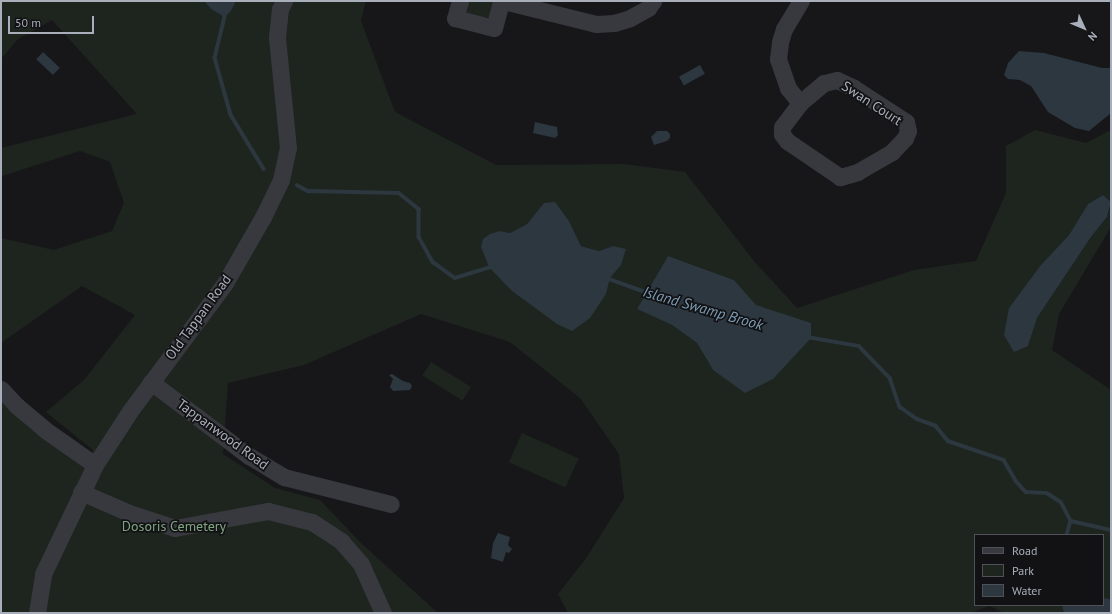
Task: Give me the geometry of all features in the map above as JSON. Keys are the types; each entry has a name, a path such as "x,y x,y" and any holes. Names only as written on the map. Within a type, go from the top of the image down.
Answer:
{"street":[{"name":"Old Tappan Road","path":"37,613 43,574 95,465 130,410 225,283 263,217 281,180 288,148 276,36 280,9 284,1"},
{"path":"460,1 455,18 494,28 502,1 596,24 614,23 630,18 648,8 653,1"},
{"path":"800,103 788,88 778,59 780,42 784,29 801,1"},
{"name":"Swan Court","path":"837,80 854,88 906,122 908,131 905,138 892,152 858,172 840,177 787,141 782,134 782,127 800,103 824,83 837,80"},
{"name":"Tappanwood Road","path":"151,382 249,456 284,477 391,504"},
{"path":"1,389 17,406 44,429 95,465"},
{"path":"81,492 130,513 175,528 268,512 312,522 340,542 361,564 384,613"}],"green space":[{"name":"Dosoris Cemetery","path":"1,1 204,1 211,9 231,11 236,1 366,1 361,21 395,112 496,165 624,164 685,172 754,261 797,308 914,270 976,261 1006,193 1006,146 1035,130 1086,143 1111,130 1111,202 1103,195 1088,204 1069,235 1040,266 1009,308 1028,346 1037,318 1091,237 1107,217 1111,206 1111,227 1059,314 1052,350 1111,390 1111,599 1104,598 1104,534 974,534 974,606 990,606 970,613 568,613 558,594 587,557 624,498 619,454 580,398 510,342 421,314 304,365 228,383 223,454 275,488 320,500 361,543 438,613 1,613 1,402 86,470 93,450 46,412 84,380 135,315 82,286 1,343 1,238 54,250 112,231 124,203 110,162 80,151 2,176 1,148 137,114 52,20 18,39 1,59","holes":["544,203 569,221 581,246 599,251 613,246 621,265 610,278 606,294 532,305 512,291 500,231 510,233 527,224","668,256 734,280 755,305 779,314 713,370 697,343 672,325 637,309"]},
{"path":"467,1 496,1 490,18 467,14 465,11"},
{"path":"431,362 471,387 462,400 423,376"},
{"path":"522,433 579,458 566,487 509,462"},
{"path":"990,606 1062,606 1064,613 1004,613"}],"water":[{"path":"204,1 236,1 231,11 225,17 211,9"},
{"path":"1019,51 1044,53 1102,68 1111,68 1111,113 1089,131 1075,128 1048,112 1031,86 1020,80 1008,79 1004,75 1008,63"},
{"path":"43,52 60,68 53,75 36,59"},
{"path":"700,65 705,74 684,85 679,77"},
{"path":"535,122 557,127 558,135 555,138 533,133"},
{"path":"657,131 667,131 670,134 670,138 667,141 654,145 651,137"},
{"path":"1103,195 1111,202 1107,217 1091,237 1037,318 1028,346 1014,352 1004,335 1009,308 1040,266 1069,235 1088,204"},
{"path":"555,202 569,221 581,246 599,251 613,246 626,249 621,265 610,278 606,294 590,318 572,331 557,324 512,291 489,267 481,247 483,239 490,234 500,231 510,233 527,224 544,203"},
{"path":"668,256 734,280 756,305 811,323 811,338 773,379 745,393 713,370 697,343 672,325 637,309"},
{"path":"392,374 403,381 410,383 412,386 410,390 393,391 390,387 393,379 389,375"},
{"path":"498,533 510,537 508,545 512,549 509,553 506,552 503,562 491,558 493,543"},
{"path":"1104,598 1111,599 1111,613 1064,613 1062,606 1104,606"}],"waterway":[{"name":"Island Swamp Brook","path":"223,13 225,17 215,58 231,115 264,169"},
{"name":"Island Swamp Brook","path":"297,185 308,191 399,193 419,209 419,237 433,262 455,278 492,267"},
{"name":"Island Swamp Brook","path":"606,278 651,294"},
{"name":"Island Swamp Brook","path":"807,337 859,346 890,378 900,407 917,419 936,426 948,441 1004,460 1016,481 1026,492 1047,493 1061,502 1071,521 1067,534"},
{"path":"1071,521 1111,530"}]}
